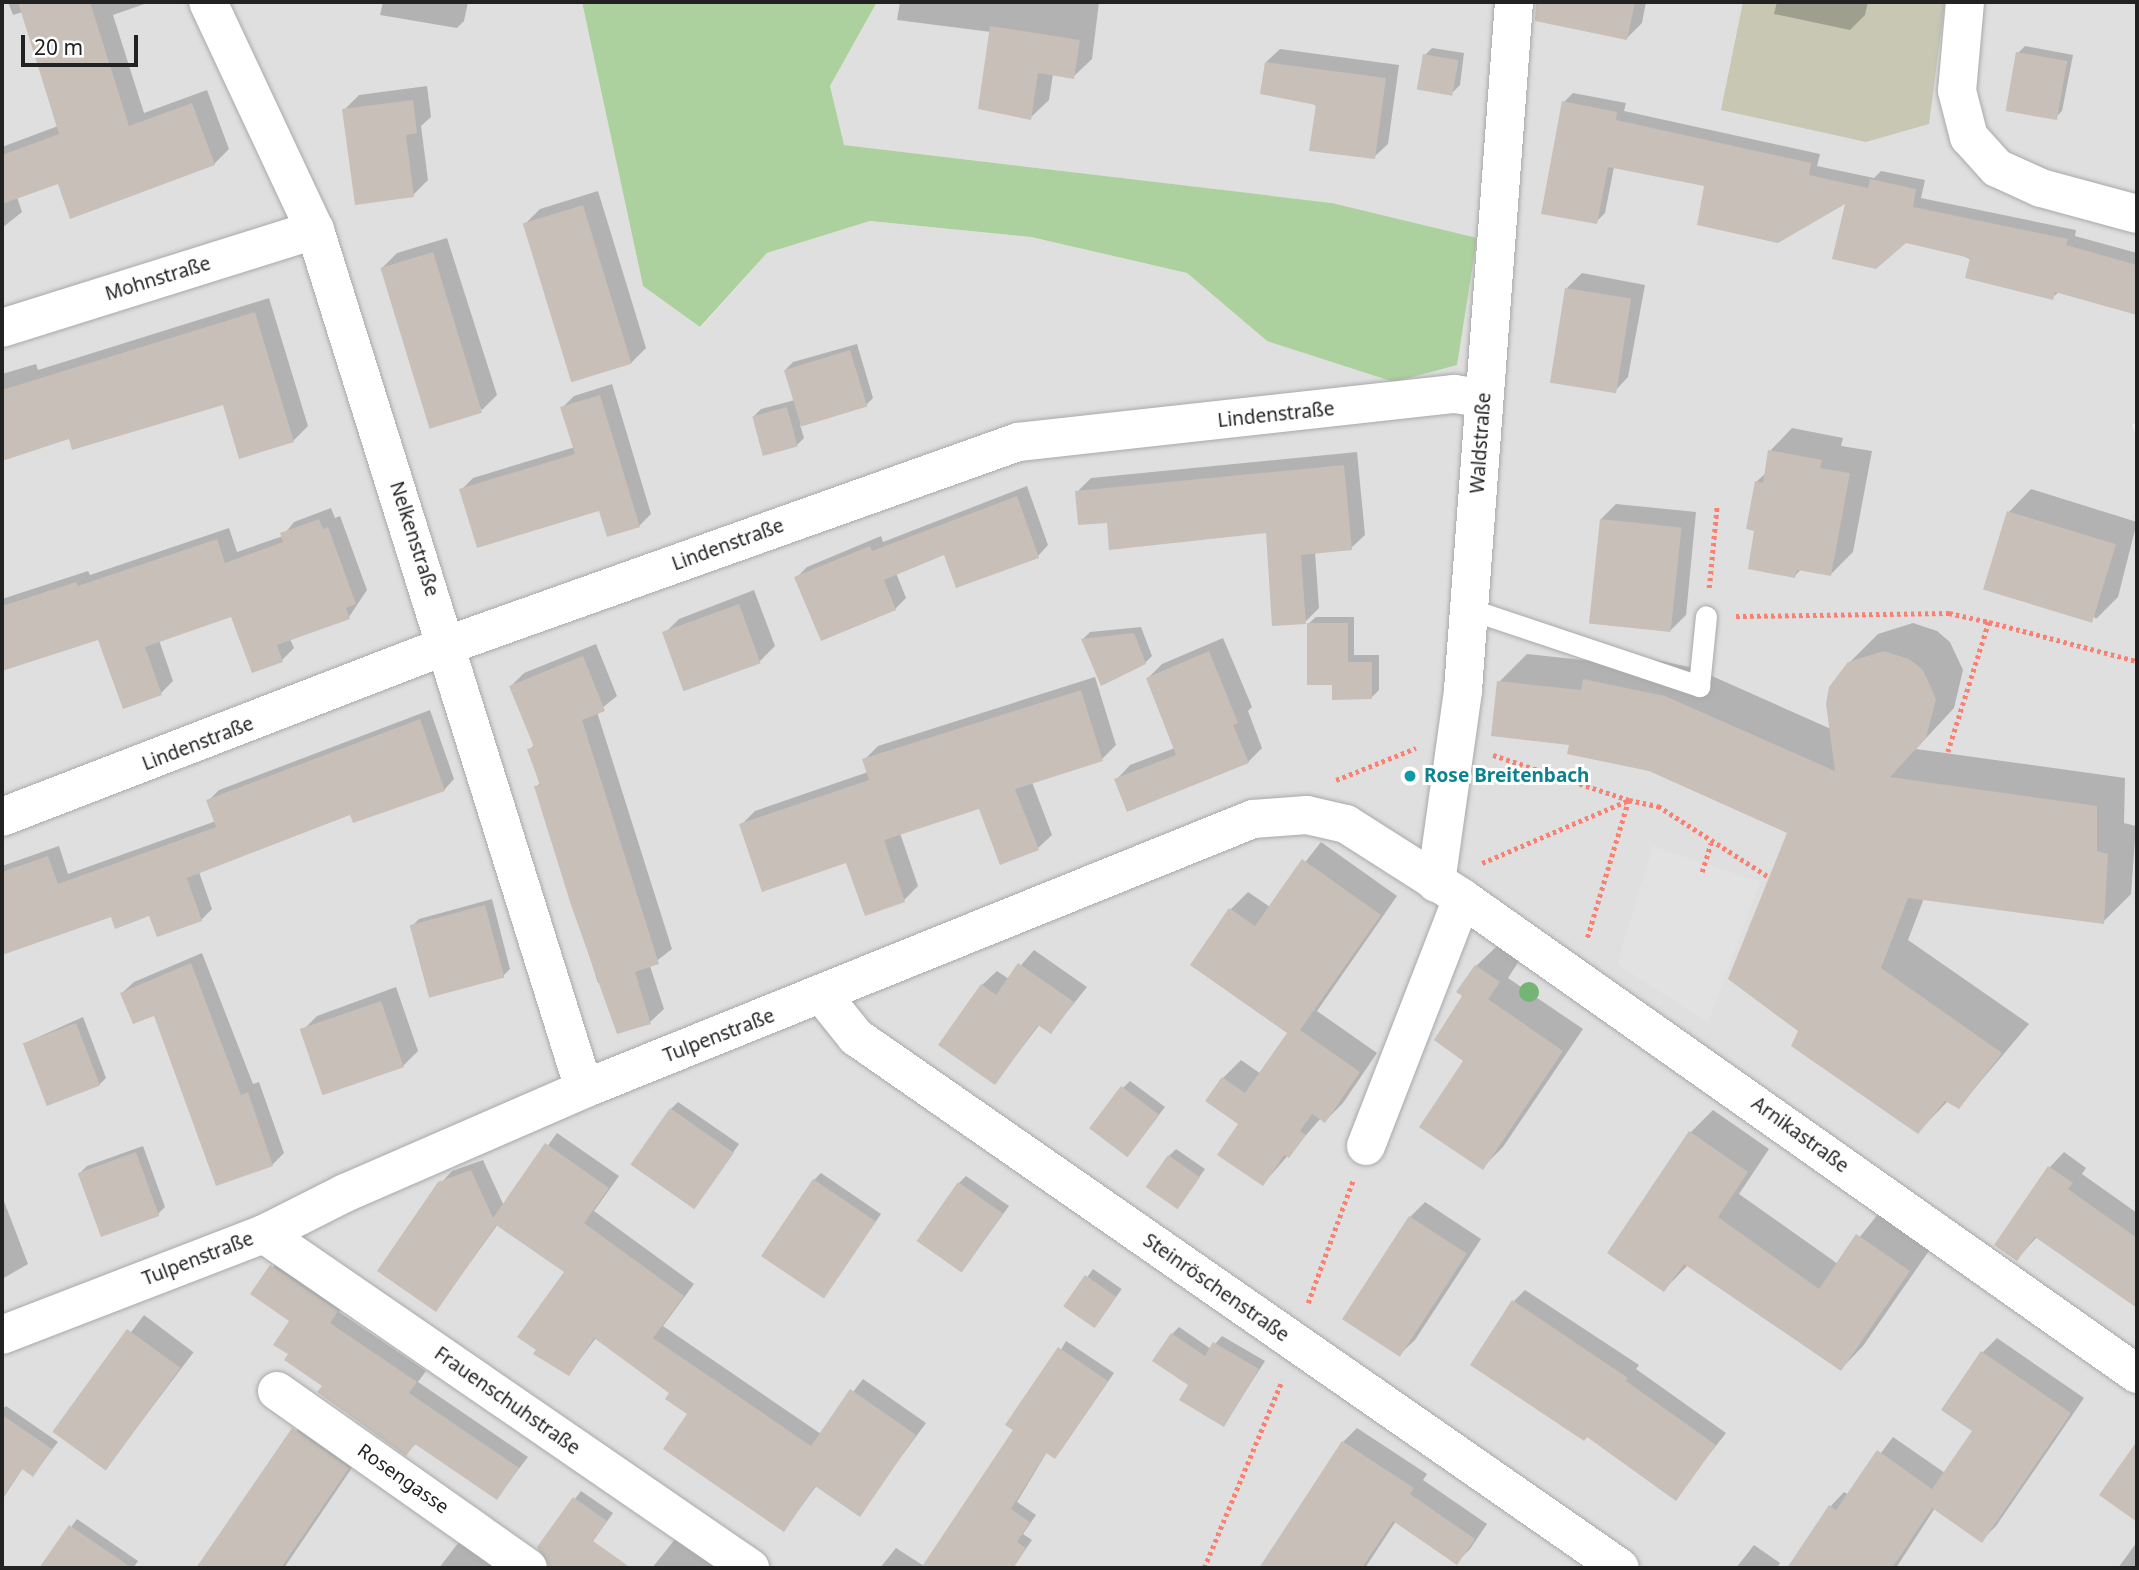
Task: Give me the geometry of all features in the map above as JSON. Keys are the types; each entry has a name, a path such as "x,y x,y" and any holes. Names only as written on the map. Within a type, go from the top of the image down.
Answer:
{"street":[{"name":"Nelkenstraße","path":"208,2 315,230 448,645 584,1089"},
{"name":"Waldstraße","path":"1457,883 1458,737 1514,2"},
{"path":"1965,2 1957,90 1969,137 1997,168 2041,188 2137,215"},
{"name":"Mohnstraße","path":"2,328 315,230"},
{"name":"Lindenstraße","path":"2,817 448,645 1018,442 1454,394 1484,398"},
{"name":"Tulpenstraße","path":"2,1335 264,1234 345,1193 584,1089 823,996 1253,819 1307,815 1346,824 1457,883"},
{"path":"1366,1146 1457,883"},
{"name":"Arnikastraße","path":"1457,883 2137,1374"},
{"name":"Steinröschenstraße","path":"823,996 856,1037 1620,1568"},
{"name":"Frauenschuhstraße","path":"264,1234 750,1568"},
{"name":"Rosengasse","path":"277,1391 528,1568"}],"lane":[{"path":"1469,609 1699,686 1706,616"}],"path":[{"path":"1717,505 1706,616 1950,613 2137,662"},
{"path":"1948,752 1989,622"},
{"path":"1331,782 1458,737 1629,800 1658,806 1769,877"},
{"path":"1457,883 1629,800"},
{"path":"1586,944 1629,800"},
{"path":"1702,872 1712,843"}],"shaded area":[{"path":"2,2 582,2 643,286 701,327 767,253 870,221 1031,237 1187,273 1267,341 1332,203 843,145 830,86 877,2 2137,2 2137,424 2132,424 2137,440 2137,1568 2,1568"},
{"path":"1743,2 1945,2 1929,124 1866,142 1721,110"},
{"path":"1653,846 1760,882 1708,1023 1617,964"}],"green space":[{"path":"582,2 877,2 830,86 844,145 1332,203 1477,238 1457,365 1394,382 1267,341 1187,273 1031,237 870,221 767,253 700,327 643,286"}],"building":[{"path":"18,2 90,2 129,126 192,103 215,165 70,219 58,184 2,204 2,155 59,134"},
{"path":"1536,2 1635,2 1627,40 1535,21"},
{"path":"990,26 1080,40 1074,79 1038,73 1031,120 978,109"},
{"path":"2016,52 2067,61 2057,120 2006,111"},
{"path":"1423,54 1458,60 1452,96 1417,89"},
{"path":"1265,62 1386,78 1375,159 1309,151 1316,105 1260,94"},
{"path":"413,100 417,133 406,135 414,197 355,205 342,109"},
{"path":"1562,101 1617,112 1616,120 1811,163 1809,175 1868,188 1870,179 1916,189 1913,207 2068,239 2066,245 2137,265 2137,315 2055,292 2053,300 1965,278 1970,258 1906,243 1876,269 1832,259 1845,204 1778,243 1697,225 1704,186 1608,167 1597,224 1541,214"},
{"path":"583,205 632,364 571,382 523,223"},
{"path":"433,252 482,413 430,429 380,268"},
{"path":"1565,288 1631,298 1616,393 1550,383"},
{"path":"255,312 294,442 239,459 223,405 72,450 69,439 2,461 2,390"},
{"path":"850,350 867,406 801,427 784,370"},
{"path":"600,395 640,527 607,537 599,511 477,548 459,489 575,454 560,407"},
{"path":"787,407 798,447 763,456 752,416"},
{"path":"1768,450 1822,460 1820,468 1850,473 1831,576 1797,570 1795,578 1748,569 1754,531 1746,529 1755,481 1763,483"},
{"path":"1344,465 1352,550 1301,555 1306,624 1272,626 1266,533 1109,550 1107,523 1078,525 1075,491"},
{"path":"1017,496 1039,558 956,588 944,555 884,580 896,610 821,641 794,577 870,546 872,551"},
{"path":"2007,511 2116,544 2092,623 1983,589"},
{"path":"319,519 323,529 328,527 356,604 346,608 350,619 277,645 283,662 252,673 231,617 145,647 162,695 123,709 98,640 2,671 2,606 76,582 78,586 217,539 225,563 283,542 280,533"},
{"path":"1600,519 1682,528 1671,632 1589,623"},
{"path":"739,604 761,663 683,691 662,632"},
{"path":"1307,623 1348,623 1348,662 1372,662 1372,699 1332,700 1332,685 1307,685"},
{"path":"1134,633 1146,664 1101,686 1081,639"},
{"path":"1209,651 1238,723 1233,725 1249,763 1127,812 1114,779 1176,755 1146,678"},
{"path":"1884,651 1909,659 1923,670 1936,699 1926,738 1890,777 2097,806 2097,851 2108,854 2104,924 1908,898 1881,968 2002,1053 1959,1109 1945,1101 1918,1134 1791,1046 1798,1031 1728,979 1787,833 1649,771 1567,754 1569,745 1491,736 1497,681 1581,690 1583,679 1665,696 1835,771 1826,704 1829,687 1848,662"},
{"path":"583,656 605,711 582,720 659,964 635,972 651,1024 617,1034 571,905 534,786 540,785 527,749 534,747 509,686"},
{"path":"1081,690 1103,761 1015,789 1039,850 1000,865 979,809 884,840 905,902 865,916 846,863 762,892 739,824 869,780 862,759"},
{"path":"420,719 445,791 353,823 350,815 187,878 202,921 157,937 149,916 115,929 111,917 2,955 2,872 48,856 58,884 216,827 206,800"},
{"path":"1302,859 1381,915 1300,1030 1360,1072 1325,1123 1312,1114 1300,1131 1306,1135 1289,1158 1284,1155 1263,1186 1217,1155 1238,1124 1205,1101 1222,1077 1245,1093 1287,1033 1190,965 1229,908 1255,926"},
{"path":"485,905 504,977 429,998 410,925"},
{"path":"191,963 241,1095 248,1092 273,1166 216,1186 154,1016 133,1024 120,993"},
{"path":"1018,963 1074,1002 1051,1034 1038,1025 995,1085 938,1045 981,984 996,995"},
{"path":"1475,965 1500,982 1488,999 1563,1051 1483,1170 1419,1127 1463,1061 1434,1040 1462,996 1456,992"},
{"path":"381,1001 404,1067 322,1095 300,1029"},
{"path":"76,1023 100,1086 47,1106 23,1043"},
{"path":"1121,1086 1159,1115 1127,1157 1089,1128"},
{"path":"670,1108 734,1153 694,1209 630,1165"},
{"path":"1689,1131 1748,1172 1718,1217 1819,1289 1856,1234 1910,1271 1841,1371 1684,1264 1664,1292 1607,1253"},
{"path":"545,1143 609,1188 584,1223 684,1296 653,1338 811,1446 850,1389 916,1435 860,1517 815,1486 784,1532 663,1449 687,1414 665,1399 669,1393 594,1338 569,1376 533,1354 536,1350 517,1337 564,1272 496,1225 436,1312 377,1271 438,1182 471,1170 493,1218"},
{"path":"136,1152 159,1216 101,1237 78,1173"},
{"path":"1168,1155 1200,1177 1178,1209 1146,1187"},
{"path":"2048,1166 2073,1183 2068,1189 2137,1238 2137,1308 2035,1237 2017,1261 1994,1245"},
{"path":"813,1179 876,1221 824,1299 761,1256"},
{"path":"958,1182 1003,1214 962,1273 917,1241"},
{"path":"1409,1216 1467,1254 1400,1357 1342,1319"},
{"path":"270,1265 338,1311 330,1323 417,1382 409,1393 519,1468 497,1500 415,1444 406,1456 317,1392 322,1386 284,1360 288,1354 273,1345 289,1321 250,1294"},
{"path":"1085,1275 1116,1297 1094,1328 1063,1306"},
{"path":"1512,1300 1628,1378 1626,1381 1716,1445 1676,1501 1587,1437 1584,1441 1470,1365"},
{"path":"127,1329 180,1368 106,1471 52,1432"},
{"path":"1171,1333 1205,1356 1213,1342 1259,1369 1224,1427 1179,1400 1188,1385 1152,1361"},
{"path":"1058,1347 1108,1381 1055,1459 1046,1453 1011,1509 1030,1522 1017,1542 1026,1548 1013,1568 921,1568 1013,1430 1005,1425"},
{"path":"1981,1351 2071,1413 1982,1543 1932,1508 1892,1568 1787,1568 1829,1505 1836,1510 1877,1450 1932,1489 1972,1431 1941,1410"},
{"path":"2,1415 52,1449 33,1477 22,1469 2,1499"},
{"path":"292,1428 349,1468 281,1568 196,1568"},
{"path":"1342,1441 1414,1488 1410,1494 1475,1539 1457,1565 1393,1521 1362,1568 1259,1568"},
{"path":"2137,1441 2137,1522 2099,1495"},
{"path":"573,1497 607,1521 593,1541 631,1568 550,1568 537,1547"},
{"path":"69,1525 132,1568 39,1568"}],"place":[{"name":"Rose Breitenbach","path":"1410,776"}]}
